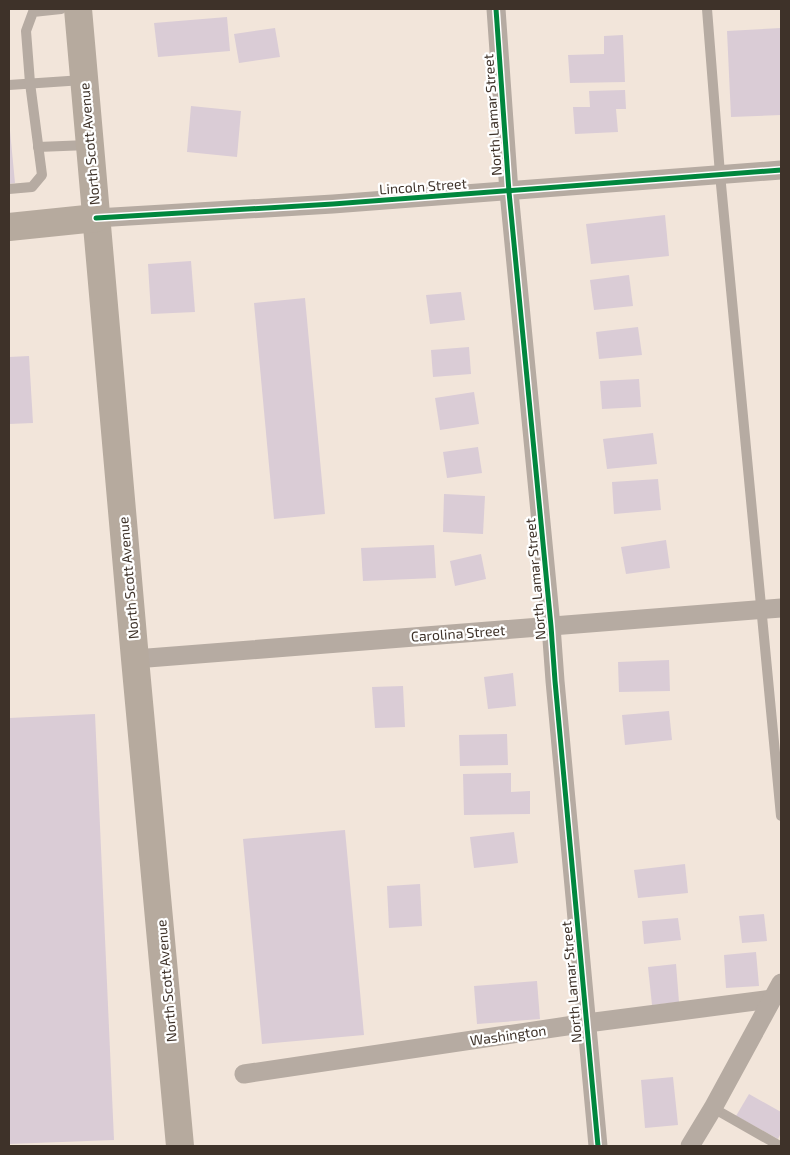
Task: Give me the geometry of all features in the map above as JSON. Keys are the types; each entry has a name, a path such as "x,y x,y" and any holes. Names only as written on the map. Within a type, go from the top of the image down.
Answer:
{"main road":[{"name":"North Scott Avenue","path":"78,9 180,1146"},
{"name":"Lincoln Street","path":"9,227 96,218"}],"street":[{"name":"North Lamar Street","path":"496,9 509,192 551,626 598,1146"},
{"name":"Lincoln Street","path":"96,218 509,192 781,170"},
{"name":"Carolina Street","path":"135,659 781,608"},
{"name":"Washington","path":"244,1074 586,1023 777,991"},
{"path":"690,1146 777,991"}],"lane":[{"path":"9,190 32,187 42,175 30,83 26,31 33,12 61,9"},
{"path":"707,9 720,174 781,816"},
{"path":"9,85 84,80"},
{"path":"38,147 89,144"},
{"path":"713,1108 780,1146"}],"building":[{"path":"227,17 230,51 158,57 154,23"},
{"path":"275,28 280,57 239,63 234,34"},
{"path":"781,28 781,115 731,117 727,31"},
{"path":"623,35 625,82 570,83 568,55 604,54 604,36"},
{"path":"625,90 626,109 616,109 618,132 575,134 573,107 590,107 589,91"},
{"path":"191,106 241,111 237,157 187,152"},
{"path":"9,131 15,183 9,184"},
{"path":"665,215 669,256 591,264 586,224"},
{"path":"191,261 195,312 151,314 148,264"},
{"path":"629,275 633,306 594,310 590,280"},
{"path":"461,292 465,320 430,324 426,295"},
{"path":"305,298 325,514 274,519 254,303"},
{"path":"638,327 642,355 599,359 596,332"},
{"path":"469,347 471,374 433,377 431,350"},
{"path":"29,356 33,423 9,424 9,357"},
{"path":"639,379 641,407 602,409 600,381"},
{"path":"474,392 479,424 440,430 435,398"},
{"path":"653,433 657,464 607,469 603,439"},
{"path":"478,447 482,473 447,478 443,452"},
{"path":"658,479 661,510 614,514 612,482"},
{"path":"444,494 485,496 483,534 443,532"},
{"path":"666,540 670,568 626,574 621,547"},
{"path":"434,545 436,578 363,581 361,548"},
{"path":"481,554 486,579 455,586 450,561"},
{"path":"669,660 670,691 619,692 618,662"},
{"path":"513,673 516,706 488,709 484,677"},
{"path":"403,686 405,727 375,728 372,687"},
{"path":"669,711 672,740 625,745 622,715"},
{"path":"95,714 114,1140 9,1144 9,718"},
{"path":"507,734 508,765 460,766 459,735"},
{"path":"511,773 511,792 530,791 530,814 464,815 463,774"},
{"path":"345,830 364,1035 262,1044 243,839"},
{"path":"514,832 518,863 474,868 470,837"},
{"path":"685,864 688,893 638,898 634,870"},
{"path":"420,884 422,926 389,928 387,886"},
{"path":"764,914 767,941 742,943 739,916"},
{"path":"678,918 681,940 644,944 642,921"},
{"path":"756,952 759,986 726,988 724,955"},
{"path":"676,964 679,1002 652,1005 648,967"},
{"path":"537,981 540,1019 477,1024 474,986"},
{"path":"673,1077 678,1125 645,1128 641,1080"},
{"path":"749,1094 781,1112 781,1133 778,1139 736,1116"}],"cycle path":[{"path":"496,9 509,192 551,626 598,1146"},
{"path":"96,218 333,204 781,170"}]}
